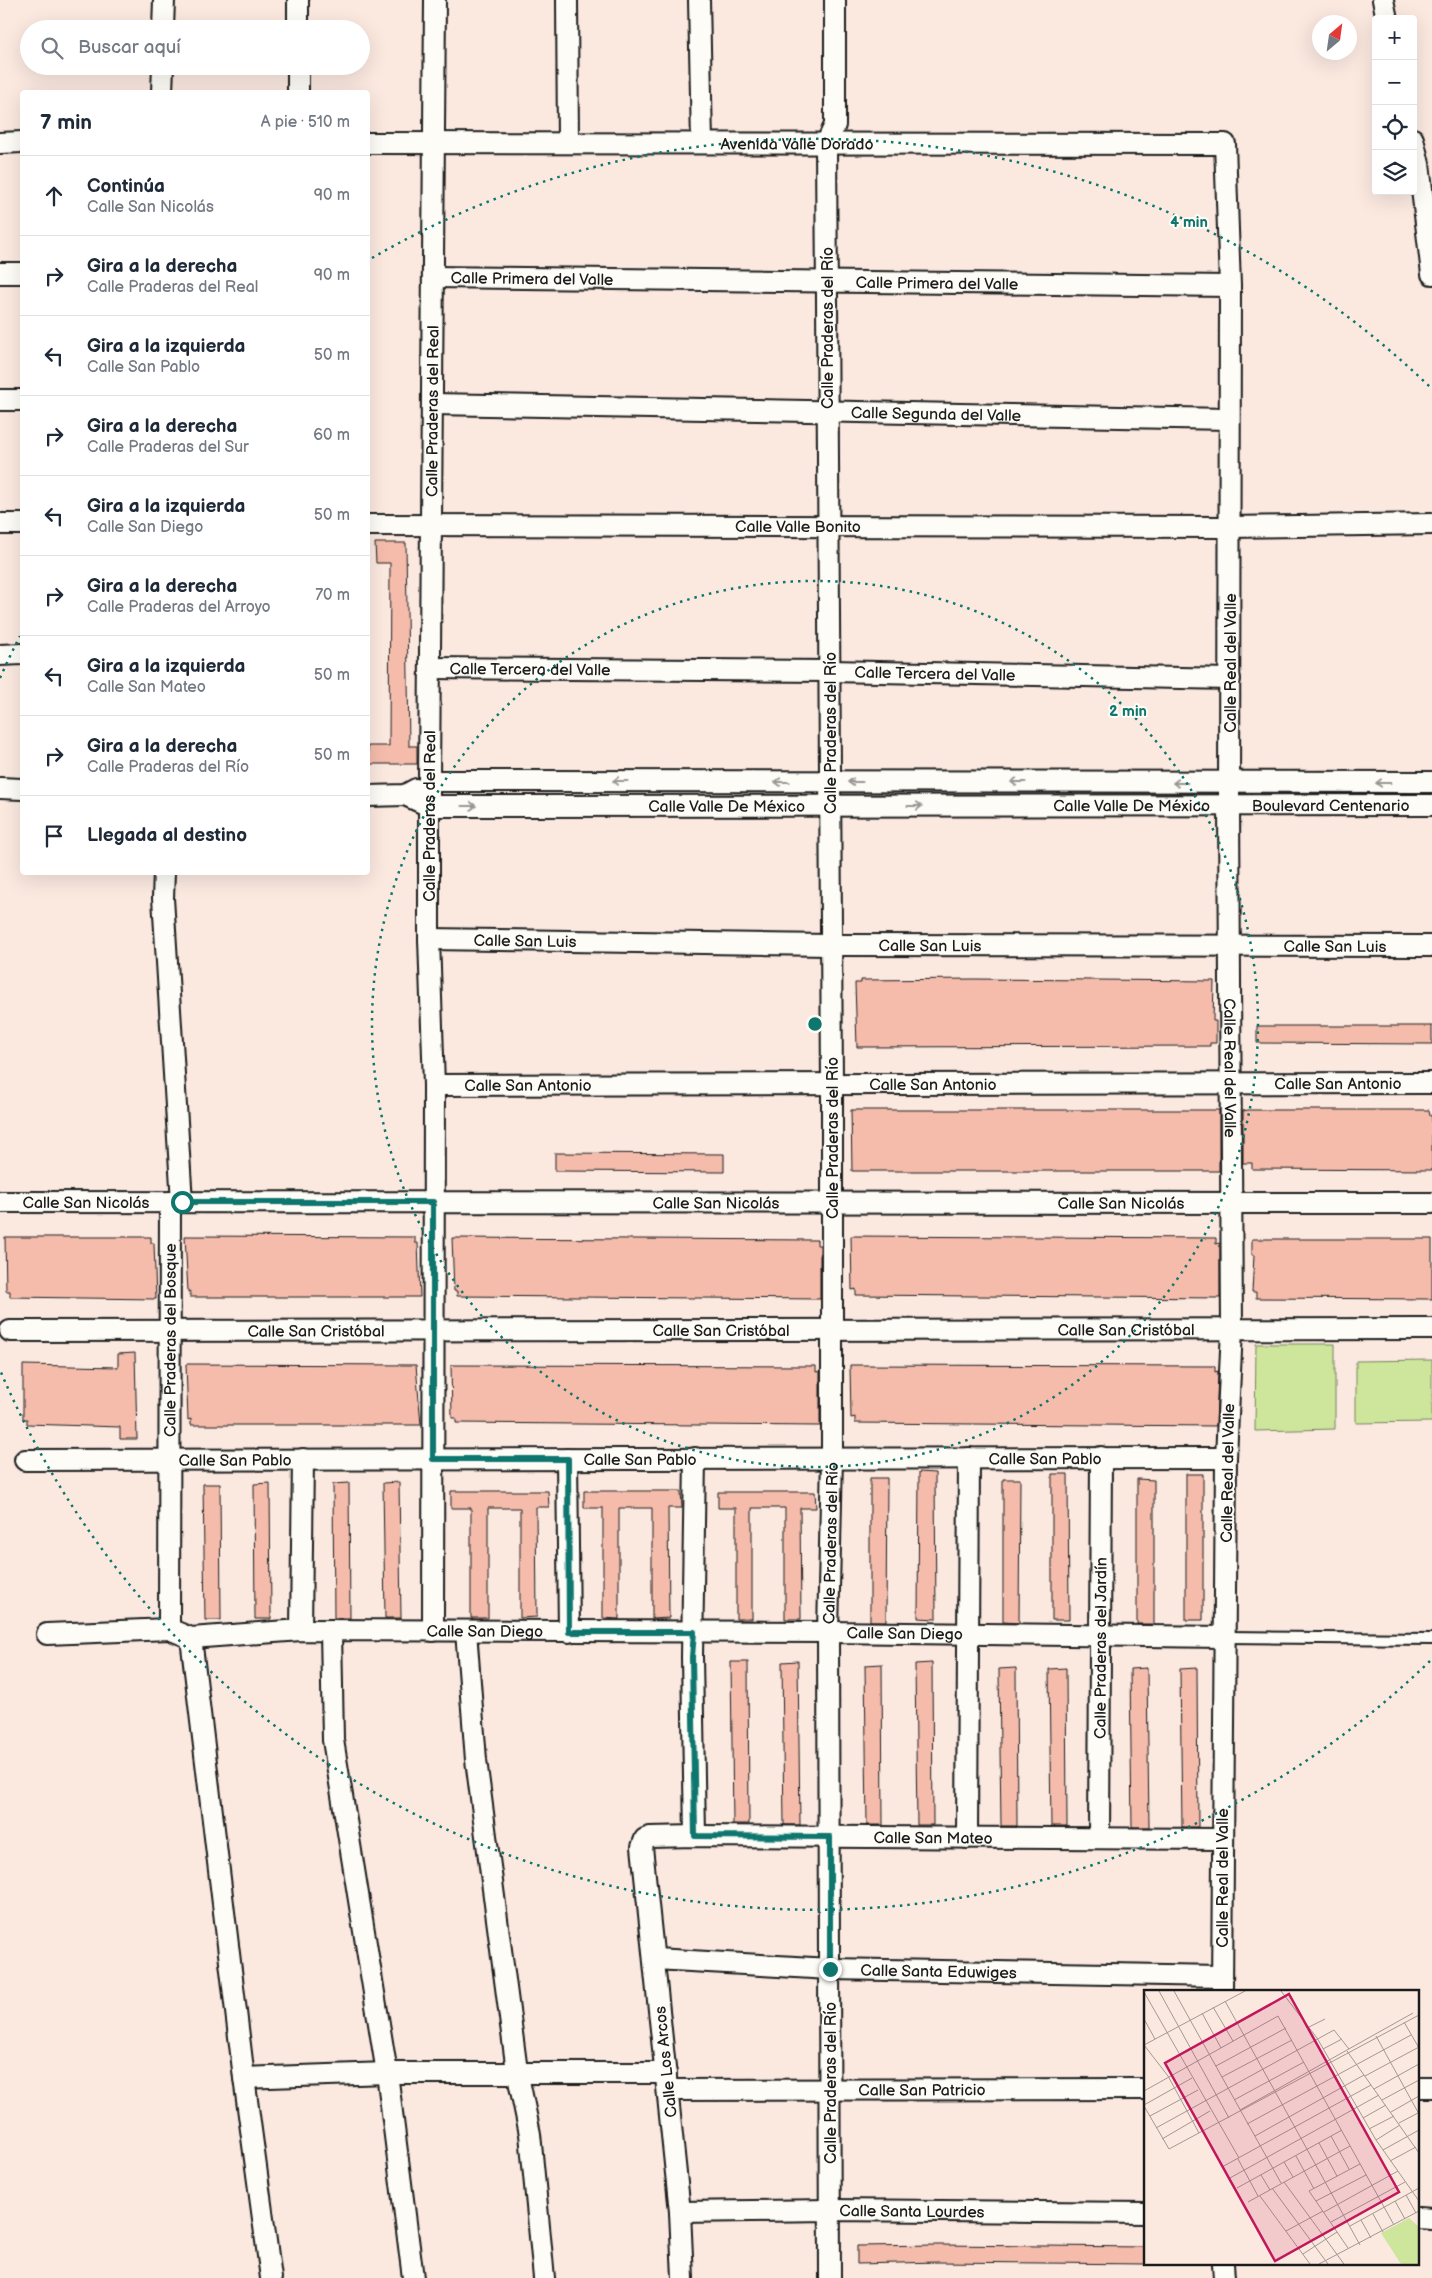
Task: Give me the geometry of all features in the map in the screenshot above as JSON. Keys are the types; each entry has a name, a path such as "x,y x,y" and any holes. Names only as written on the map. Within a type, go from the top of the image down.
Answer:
{"street":[{"path":"163,20 164,0"},
{"path":"298,0 298,20"},
{"name":"Calle Praderas del Real","path":"434,1631 434,1084 429,939 429,781 435,0"},
{"path":"567,0 568,143"},
{"path":"699,0 702,143"},
{"name":"Calle Praderas del Río","path":"830,2278 828,1632 832,1458 832,1084 826,144 835,125 835,0"},
{"path":"1383,0 1386,15"},
{"path":"162,90 163,75"},
{"path":"298,75 298,90"},
{"path":"0,143 20,142"},
{"name":"Avenida Valle Dorado","path":"370,143 1225,144"},
{"name":"Calle Real del Valle","path":"1222,1984 1226,1458 1232,1329 1229,805 1230,286 1225,144"},
{"path":"1416,150 1432,274"},
{"path":"0,273 20,273"},
{"name":"Calle Primera del Valle","path":"433,277 1230,286"},
{"path":"0,400 20,400"},
{"name":"Calle Segunda del Valle","path":"432,404 1229,419"},
{"path":"0,524 20,524"},
{"name":"Calle Valle Bonito","path":"370,525 1229,527 1432,524"},
{"path":"0,655 20,654"},
{"name":"Calle Tercera del Valle","path":"430,668 830,671 1230,679"},
{"path":"370,796 405,796 429,781"},
{"name":"Calle Valle De México","path":"429,781 1229,783"},
{"name":"Boulevard Centenario","path":"1229,783 1432,782"},
{"path":"0,788 20,788"},
{"name":"Calle Valle De México","path":"405,796 429,806 1229,805"},
{"name":"Boulevard Centenario","path":"1229,805 1432,805"},
{"name":"Calle Praderas del Bosque","path":"164,875 163,898 176,1202 170,1331 170,1629"},
{"name":"Calle San Luis","path":"429,939 830,945 1432,946"},
{"name":"Calle San Antonio","path":"434,1084 1432,1083"},
{"name":"Calle San Nicolás","path":"0,1202 1432,1203"},
{"name":"Calle San Cristóbal","path":"10,1331 1432,1329"},
{"name":"Calle Praderas del Jardín","path":"1099,1838 1100,1457"},
{"path":"695,1458 694,1632 692,1657 695,1836"},
{"path":"967,1838 969,1458"},
{"name":"Calle San Pablo","path":"25,1460 1226,1458"},
{"path":"301,1630 303,1459"},
{"path":"568,1459 569,1632"},
{"name":"Calle San Diego","path":"47,1634 170,1629 191,1638 301,1630 828,1632 1224,1637"},
{"path":"331,1630 333,1740 387,2072 413,2278"},
{"path":"466,1631 476,1760 517,2071 530,2134 544,2278"},
{"path":"191,1638 244,2078 271,2278"},
{"name":"Calle San Mateo","path":"643,1843 650,1837 695,1836 1222,1839"},
{"name":"Calle Los Arcos","path":"643,1843 680,2212 683,2278"},
{"name":"Calle Santa Eduwiges","path":"655,1959 830,1969 1222,1984"},
{"name":"Calle San Patricio","path":"244,2078 387,2072 517,2071 830,2089 1144,2089"},
{"name":"Calle Santa Lourdes","path":"680,2212 830,2210 1144,2213"}],"lane":[{"path":"1224,1637 1432,1639"}],"green space":[{"path":"1256,1344 1335,1344 1335,1429 1255,1431"},
{"path":"1432,1360 1432,1422 1356,1423 1356,1361"}],"building":[{"path":"375,543 406,543 409,746 417,746 417,764 370,764 370,746 389,746 390,563 376,563"},
{"path":"861,980 1214,981 1213,1021 1216,1021 1216,1043 1210,1043 1210,1046 857,1047 855,983 861,983"},
{"path":"1257,1026 1432,1026 1432,1044 1257,1043"},
{"path":"851,1110 1219,1110 1219,1171 852,1171"},
{"path":"1429,1110 1430,1116 1432,1116 1432,1170 1252,1169 1252,1163 1243,1163 1243,1111"},
{"path":"555,1153 724,1154 724,1172 555,1171"},
{"path":"185,1236 415,1237 415,1243 418,1243 420,1297 190,1297 190,1291 188,1292"},
{"path":"851,1236 1216,1238 1216,1244 1220,1243 1220,1298 856,1295 856,1289 852,1290"},
{"path":"5,1237 151,1237 151,1243 154,1243 156,1299 10,1297 10,1291 6,1291"},
{"path":"452,1238 817,1240 817,1245 820,1245 820,1299 457,1296 457,1291 454,1291"},
{"path":"1252,1239 1432,1239 1432,1299 1256,1298 1256,1292 1252,1292 1254,1255 1252,1255"},
{"path":"135,1353 137,1439 120,1439 120,1427 27,1424 27,1419 23,1419 23,1365 118,1367 118,1354"},
{"path":"186,1364 416,1365 421,1425 191,1425 191,1419 188,1420"},
{"path":"451,1365 816,1366 816,1372 820,1371 820,1426 456,1423 456,1418 452,1418"},
{"path":"850,1365 1215,1366 1215,1372 1218,1371 1216,1426 855,1423 855,1417 851,1418"},
{"path":"919,1472 935,1473 936,1619 918,1618"},
{"path":"1052,1474 1068,1474 1069,1620 1052,1620"},
{"path":"1186,1474 1203,1474 1203,1620 1186,1620"},
{"path":"870,1478 887,1478 886,1621 870,1621"},
{"path":"1003,1479 1020,1479 1019,1623 1003,1622"},
{"path":"1137,1479 1154,1480 1154,1624 1137,1624"},
{"path":"399,1482 401,1618 385,1618 383,1483"},
{"path":"270,1483 271,1619 255,1619 254,1484"},
{"path":"349,1483 350,1618 334,1618 333,1484"},
{"path":"203,1484 220,1484 221,1620 205,1620"},
{"path":"451,1491 548,1491 549,1507 536,1507 537,1617 520,1618 520,1508 488,1508 488,1618 471,1618 471,1508 451,1508"},
{"path":"584,1491 681,1491 682,1508 668,1508 669,1618 652,1619 652,1508 619,1508 619,1619 603,1618 603,1508 584,1508"},
{"path":"718,1492 815,1492 816,1508 800,1508 801,1619 785,1619 785,1508 752,1508 752,1619 736,1619 736,1508 718,1508"},
{"path":"798,1661 800,1825 784,1825 782,1662"},
{"path":"731,1662 748,1662 749,1824 733,1824"},
{"path":"932,1663 933,1825 917,1825 915,1664"},
{"path":"882,1664 883,1825 867,1825 865,1665"},
{"path":"1016,1668 1017,1826 1001,1826 999,1669"},
{"path":"1066,1668 1067,1826 1051,1826 1049,1669"},
{"path":"1147,1668 1149,1827 1132,1827 1130,1669"},
{"path":"1197,1668 1198,1827 1182,1827 1180,1669"},
{"path":"857,2246 1144,2247 1144,2264 939,2262 857,2264"}],"route":[{"path":"182,1202 433,1202 433,1459 568,1459 569,1632 694,1632 692,1657 695,1836 830,1837 830,1969"}]}
